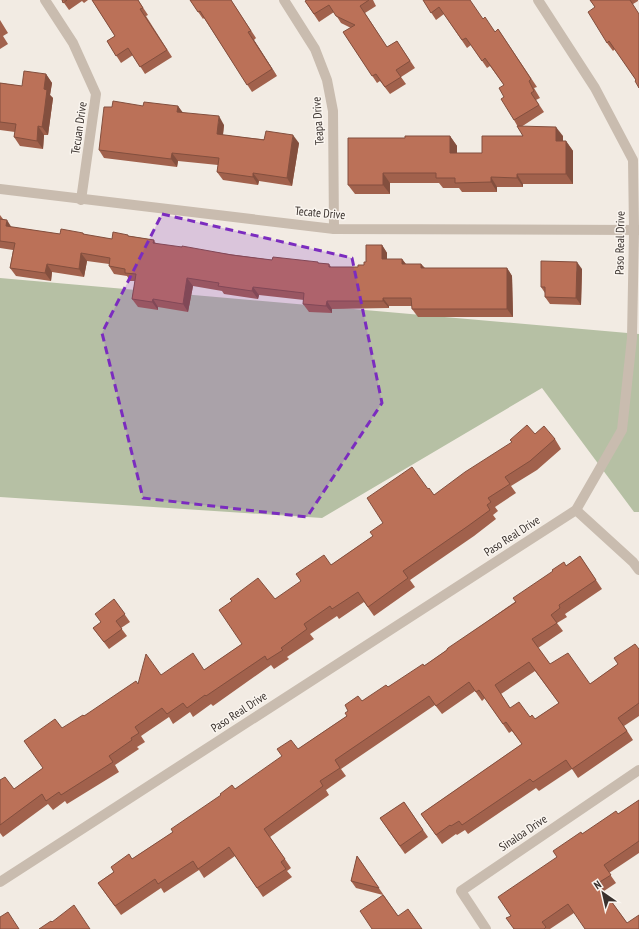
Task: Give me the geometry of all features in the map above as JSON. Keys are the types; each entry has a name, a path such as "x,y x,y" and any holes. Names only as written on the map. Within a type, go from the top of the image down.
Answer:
{"street":[{"name":"Tecuan Drive","path":"45,0 73,43 96,94 82,200"},
{"name":"Teapa Drive","path":"284,0 315,49 327,80 333,111 334,229"},
{"name":"Paso Real Drive","path":"0,882 576,510 622,430 632,338 636,230 633,160 595,88 538,0"},
{"name":"Tecate Drive","path":"0,190 334,229 636,230"},
{"path":"576,510 633,562 639,570"},
{"name":"Sinaloa Drive","path":"486,929 461,891 639,770"}],"highlighted area":[{"path":"162,214 352,258 382,403 307,517 143,498 102,333"}],"green space":[{"path":"0,278 639,334 639,512 634,512 542,388 322,518 0,497"}],"building":[{"path":"92,0 138,0 143,8 140,9 167,50 140,67 128,48 116,56 107,41 115,36"},
{"path":"190,0 231,0 251,31 248,32 272,69 247,85 200,11 198,12"},
{"path":"369,0 360,6 387,47 397,41 410,61 396,70 401,77 385,87 376,74 372,76 343,32 355,25 336,16 329,5 314,14 305,1"},
{"path":"423,0 470,0 483,19 485,17 495,32 498,29 531,79 529,81 534,91 531,93 539,105 514,120 501,99 504,97 499,88 504,85 485,58 482,61 466,38 462,40 439,7 431,13"},
{"path":"590,0 630,0 639,14 639,88 635,81 636,80 609,41 607,43 588,12 595,7"},
{"path":"24,71 46,74 44,89 47,90 44,114 42,127 38,126 37,141 14,137 16,124 0,122 0,83 22,86"},
{"path":"113,101 143,106 144,102 178,106 177,112 219,116 217,134 264,140 266,131 293,135 287,178 253,173 253,177 217,172 219,158 172,153 171,159 99,150 104,107 112,107"},
{"path":"517,126 556,127 556,141 566,141 566,174 517,174 517,178 491,177 491,182 455,183 455,178 436,178 436,173 383,173 383,185 348,185 348,138 450,136 450,153 482,153 482,136 523,136"},
{"path":"0,219 7,220 6,226 60,234 61,229 112,239 113,232 154,240 153,243 272,260 273,257 318,262 329,264 329,267 358,267 358,265 364,265 364,262 366,262 366,245 382,245 382,259 402,259 402,264 421,264 421,268 507,268 507,309 412,309 411,298 383,298 383,301 327,301 326,306 303,304 304,293 253,287 252,291 218,286 219,283 187,278 183,304 153,299 152,302 132,299 136,274 125,273 125,269 109,266 110,258 81,253 79,269 47,264 45,273 10,268 15,243 0,241"},
{"path":"541,261 577,262 576,298 545,297 545,287 541,287"},
{"path":"527,425 535,434 544,426 555,439 530,461 505,477 510,484 488,498 491,502 487,505 490,510 403,571 408,578 368,607 358,592 332,609 330,606 304,624 307,629 281,648 283,650 267,660 265,656 187,708 183,703 167,714 162,708 135,727 139,733 131,738 132,740 109,756 113,762 61,795 59,792 46,801 42,794 0,825 0,780 5,777 14,789 43,768 24,741 55,719 62,728 83,715 84,716 136,681 138,684 146,654 161,675 193,653 204,670 242,644 219,610 232,601 230,599 258,578 275,599 301,581 296,574 324,555 331,565 373,536 370,532 383,523 367,498 412,467 434,495 465,472 512,442 510,440"},
{"path":"580,556 596,580 559,605 560,608 551,615 557,623 532,639 550,664 568,653 590,684 618,664 614,658 635,644 639,649 639,703 618,718 627,731 572,769 566,760 533,782 530,779 462,825 459,821 451,826 450,825 436,835 421,814 522,744 506,722 503,724 479,690 476,692 469,682 436,706 429,696 335,760 340,768 320,781 323,786 264,829 285,859 281,862 286,869 257,888 229,847 198,869 193,861 158,884 155,879 115,906 98,883 114,872 111,867 129,854 132,859 173,832 171,829 221,795 220,794 232,785 235,789 282,756 277,749 291,740 298,749 347,716 345,713 348,711 345,705 358,696 362,701 386,685 388,687 423,664 424,666 516,602 513,598 553,571 552,570 564,562 566,566","holes":["529,662 559,703 535,719 532,715 530,717 519,702 510,708 495,685"]},
{"path":"114,599 125,614 116,621 122,629 104,642 93,628 101,622 95,614"},
{"path":"639,800 639,841 604,865 611,875 598,883 627,923 639,915 639,929 585,929 568,904 542,922 546,927 544,929 514,929 506,918 511,916 498,897 557,857 553,851 616,811 618,814"},
{"path":"404,802 423,830 400,846 380,818"},
{"path":"357,856 379,888 351,881"},
{"path":"383,895 398,916 408,909 422,929 372,929 360,911"},
{"path":"74,905 90,929 39,929 51,921 52,922"},
{"path":"8,912 19,929 0,929 0,917"}]}
